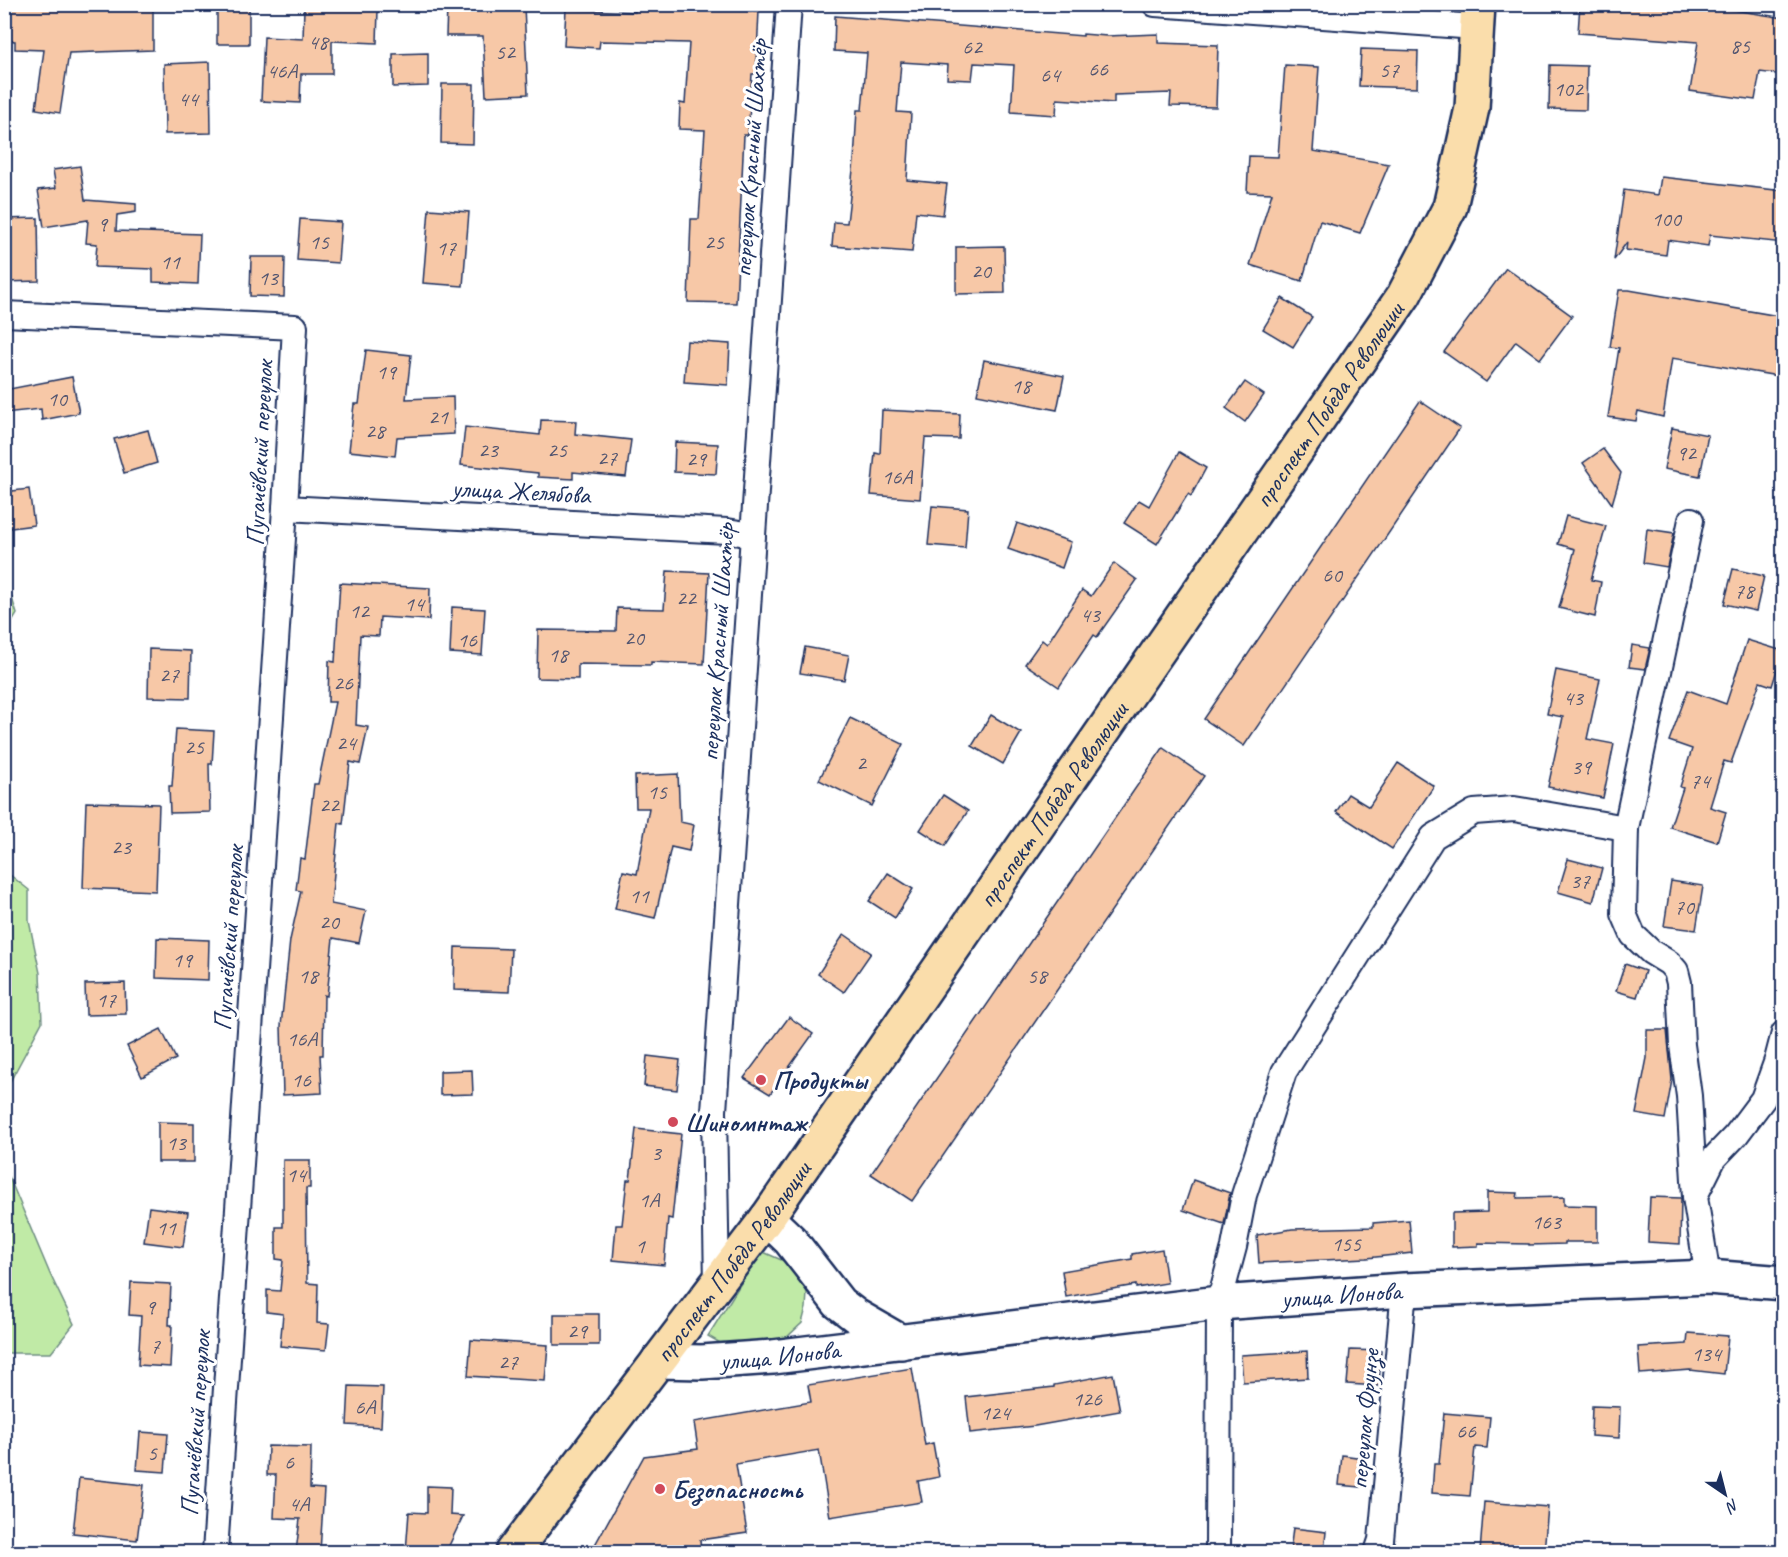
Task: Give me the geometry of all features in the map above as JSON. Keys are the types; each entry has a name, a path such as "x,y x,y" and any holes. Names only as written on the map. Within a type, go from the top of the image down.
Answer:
{"main road":[{"name":"проспект Победа Революции","path":"513,1552 767,1218 1404,296 1450,207 1472,108 1477,16"},
{"name":"улица Ионова","path":"767,1218 790,1240 838,1303 901,1342"},
{"name":"улица Ионова","path":"658,1361 702,1362 749,1359 1219,1303 1404,1290 1708,1277 1784,1283"}],"street":[{"name":"переулок Красный Шахтёр","path":"717,1285 714,1112 789,4"},
{"path":"1155,4 1477,16"},
{"name":"Пугачёвский переулок","path":"4,314 295,327 285,508 215,1552"},
{"name":"улица Желябова","path":"285,508 728,531 753,535"},
{"path":"1691,520 1626,828 1624,914 1633,935 1651,952 1670,963 1676,971 1679,983 1695,1197 1708,1277"},
{"path":"1218,1552 1219,1303 1244,1195 1284,1072 1433,837 1474,812 1514,809 1626,828"},
{"path":"1695,1197 1714,1158 1736,1135 1763,1098 1784,1033"},
{"name":"переулок Фрунзе","path":"1377,1552 1381,1540 1404,1290"}],"green space":[{"path":"4,576 17,614 5,634"},
{"path":"5,871 29,890 29,921 40,973 42,1022 5,1091"},
{"path":"4,1165 50,1274 74,1324 51,1353 5,1353"},
{"path":"761,1251 786,1262 799,1271 807,1293 802,1323 787,1337 762,1348 729,1348 708,1336"}],"building":[{"path":"4,4 67,4 67,9 153,7 153,50 69,53 60,113 36,109 44,50 15,49 15,41 4,40"},
{"path":"1580,4 1697,4 1784,18 1784,75 1760,72 1755,100 1690,91 1698,42 1578,33"},
{"path":"249,5 249,44 217,44 217,6"},
{"path":"524,6 528,94 486,96 483,36 446,36 447,7"},
{"path":"635,7 759,11 756,74 752,74 748,135 744,135 736,303 688,302 691,219 699,219 705,130 679,129 680,103 685,104 689,43 600,41 599,48 564,46 566,9 635,12"},
{"path":"304,8 378,9 377,43 332,41 332,74 301,74 300,103 261,101 264,37 303,39"},
{"path":"835,16 1083,36 1083,34 1107,36 1158,34 1158,43 1218,45 1216,107 1170,106 1171,93 1114,95 1114,103 1057,99 1056,115 1011,112 1014,65 974,63 972,80 947,79 948,65 901,62 897,112 911,113 907,180 947,184 943,215 916,212 912,252 832,246 834,222 847,223 857,110 862,110 867,53 834,51"},
{"path":"1361,49 1418,51 1417,88 1359,86"},
{"path":"428,53 428,86 393,87 393,54"},
{"path":"210,62 211,133 165,134 164,64"},
{"path":"1285,65 1319,67 1313,151 1389,164 1360,233 1320,221 1302,281 1250,265 1272,193 1247,192 1249,156 1278,157"},
{"path":"1550,65 1587,66 1586,110 1549,109"},
{"path":"442,84 474,84 473,144 441,143"},
{"path":"80,166 85,200 136,204 136,212 117,215 116,231 200,234 198,284 153,282 153,269 95,267 97,244 86,243 88,220 44,227 38,190 56,188 53,170"},
{"path":"1661,177 1784,191 1784,243 1710,235 1708,246 1668,240 1666,255 1626,250 1627,242 1614,260 1624,190 1658,195"},
{"path":"429,209 469,212 463,286 423,283"},
{"path":"38,218 39,281 4,282 4,219"},
{"path":"300,219 341,222 338,263 297,260"},
{"path":"1004,246 1005,293 956,294 956,247"},
{"path":"251,257 285,257 284,297 250,296"},
{"path":"1506,268 1572,316 1540,359 1516,341 1486,382 1444,352"},
{"path":"1619,290 1784,317 1784,377 1672,358 1663,417 1638,411 1636,421 1608,417 1619,348 1610,347"},
{"path":"1282,298 1312,317 1293,347 1263,329"},
{"path":"687,341 730,344 728,385 684,382"},
{"path":"366,350 411,355 406,399 453,397 454,434 397,437 395,456 349,451 354,404 359,404"},
{"path":"984,360 1064,376 1057,410 977,394"},
{"path":"72,377 79,413 42,420 41,409 4,413 4,390"},
{"path":"1245,382 1264,395 1245,422 1226,408"},
{"path":"1420,401 1460,428 1244,746 1204,719"},
{"path":"882,410 960,414 959,439 925,438 920,499 871,495 875,453 880,454"},
{"path":"541,420 576,421 575,434 631,440 626,477 573,472 573,479 538,477 538,473 461,465 465,427 540,435"},
{"path":"1672,428 1708,435 1700,476 1664,469"},
{"path":"148,430 157,463 124,473 114,439"},
{"path":"675,442 718,444 716,474 674,472"},
{"path":"1603,449 1621,473 1612,504 1583,463"},
{"path":"1179,452 1206,468 1191,496 1188,494 1157,544 1124,523 1139,500 1149,506"},
{"path":"29,489 34,525 4,529 4,492"},
{"path":"932,506 968,509 965,548 928,545"},
{"path":"1566,516 1606,526 1591,580 1601,582 1595,617 1559,608 1575,549 1558,544"},
{"path":"1017,523 1071,542 1062,568 1008,549"},
{"path":"1647,529 1674,533 1667,567 1643,563"},
{"path":"1114,563 1137,580 1097,637 1094,635 1059,687 1025,664 1042,640 1047,644 1082,590 1091,596"},
{"path":"1733,569 1764,576 1756,611 1724,604"},
{"path":"667,571 709,573 704,664 651,662 651,665 578,664 578,679 537,678 538,630 616,631 617,608 664,609"},
{"path":"340,583 430,588 429,620 380,617 379,636 360,635 356,725 368,727 360,764 350,762 343,824 339,823 331,904 366,911 359,943 333,938 327,996 324,995 323,1055 320,1055 322,1093 283,1095 281,1026 290,940 301,891 296,890 300,858 305,859 314,784 318,784 335,702 328,702 329,661 335,662"},
{"path":"452,607 485,609 482,655 450,653"},
{"path":"1747,640 1783,651 1772,686 1760,682 1731,763 1724,761 1710,807 1726,812 1717,842 1670,827 1683,788 1680,787 1692,749 1669,741 1688,690 1726,704"},
{"path":"1632,645 1650,648 1645,669 1629,667"},
{"path":"805,647 849,655 844,680 800,673"},
{"path":"149,649 191,651 190,698 148,697"},
{"path":"1556,670 1600,679 1587,739 1614,744 1603,798 1548,787 1563,717 1547,714"},
{"path":"991,715 1021,733 1003,764 972,746"},
{"path":"850,718 903,744 872,806 819,780"},
{"path":"176,729 214,731 212,764 209,764 210,812 170,813 169,786 172,786"},
{"path":"1163,748 1204,776 912,1201 871,1174"},
{"path":"1398,763 1434,786 1392,849 1336,812 1348,794 1369,807"},
{"path":"678,774 680,822 694,825 689,851 671,847 655,918 615,909 623,871 637,874 649,808 636,808 635,776"},
{"path":"943,795 968,811 945,846 920,830"},
{"path":"86,802 159,804 156,891 83,888"},
{"path":"1568,859 1602,868 1593,902 1558,892"},
{"path":"888,873 913,889 895,918 869,901"},
{"path":"1671,881 1703,886 1696,930 1664,926"},
{"path":"844,934 871,953 844,992 818,974"},
{"path":"157,938 209,940 208,980 156,978"},
{"path":"455,947 511,949 509,992 454,990"},
{"path":"1625,964 1645,971 1637,997 1616,991"},
{"path":"125,983 126,1014 86,1015 85,984"},
{"path":"789,1017 813,1034 770,1094 744,1078"},
{"path":"161,1029 176,1059 142,1077 127,1046"},
{"path":"1647,1030 1667,1030 1672,1080 1665,1119 1636,1114 1647,1058"},
{"path":"647,1056 680,1060 677,1090 644,1086"},
{"path":"472,1070 473,1094 440,1095 440,1071"},
{"path":"158,1122 194,1123 194,1162 158,1162"},
{"path":"636,1129 681,1134 672,1219 668,1218 664,1265 613,1260 616,1225 622,1225"},
{"path":"283,1160 310,1160 310,1188 306,1188 307,1283 318,1284 317,1323 329,1324 326,1350 280,1346 283,1314 267,1312 267,1290 280,1291 283,1260 276,1259 276,1227 283,1227"},
{"path":"1193,1180 1230,1193 1224,1224 1183,1210"},
{"path":"1487,1192 1518,1193 1517,1198 1564,1197 1564,1205 1597,1206 1597,1242 1529,1245 1478,1243 1478,1246 1452,1247 1452,1213 1487,1212"},
{"path":"1650,1197 1681,1198 1680,1244 1648,1242"},
{"path":"149,1207 188,1212 183,1247 144,1242"},
{"path":"1409,1220 1412,1253 1367,1258 1259,1263 1257,1235 1292,1229 1373,1227 1373,1223"},
{"path":"1162,1249 1167,1283 1136,1288 1136,1285 1066,1297 1062,1271 1132,1259 1132,1254"},
{"path":"131,1282 171,1284 170,1367 138,1365 141,1316 129,1315"},
{"path":"554,1314 599,1314 599,1345 554,1345"},
{"path":"1688,1333 1728,1336 1724,1374 1690,1370 1640,1374 1638,1347 1687,1344"},
{"path":"471,1340 548,1345 545,1381 468,1376"},
{"path":"1350,1350 1381,1351 1379,1386 1347,1384"},
{"path":"1307,1351 1308,1378 1243,1382 1241,1355"},
{"path":"912,1368 925,1445 933,1443 939,1477 918,1481 922,1502 830,1517 819,1450 736,1464 747,1533 700,1540 701,1552 591,1552 644,1456 698,1449 694,1422 811,1402 808,1385"},
{"path":"1113,1374 1120,1411 1035,1426 970,1433 966,1397 1054,1387 1054,1385"},
{"path":"349,1386 383,1387 381,1427 347,1425"},
{"path":"1592,1406 1620,1407 1619,1438 1591,1436"},
{"path":"1444,1413 1490,1417 1487,1448 1475,1447 1470,1496 1432,1493 1434,1464 1439,1464"},
{"path":"140,1432 168,1434 165,1472 137,1470"},
{"path":"268,1446 311,1447 310,1488 324,1489 320,1552 296,1552 300,1519 274,1518 276,1475 267,1475"},
{"path":"1342,1455 1363,1458 1360,1487 1339,1485"},
{"path":"79,1478 144,1485 137,1540 73,1533"},
{"path":"427,1486 451,1487 450,1515 463,1516 446,1552 406,1552 409,1512 427,1513"},
{"path":"1484,1502 1548,1507 1544,1552 1480,1552"},
{"path":"1293,1528 1326,1532 1324,1552 1290,1552"}],"place":[{"name":"Продукты","path":"761,1080"},
{"name":"Шиномнтаж","path":"673,1122"},
{"name":"Безопасность","path":"660,1489"}]}
